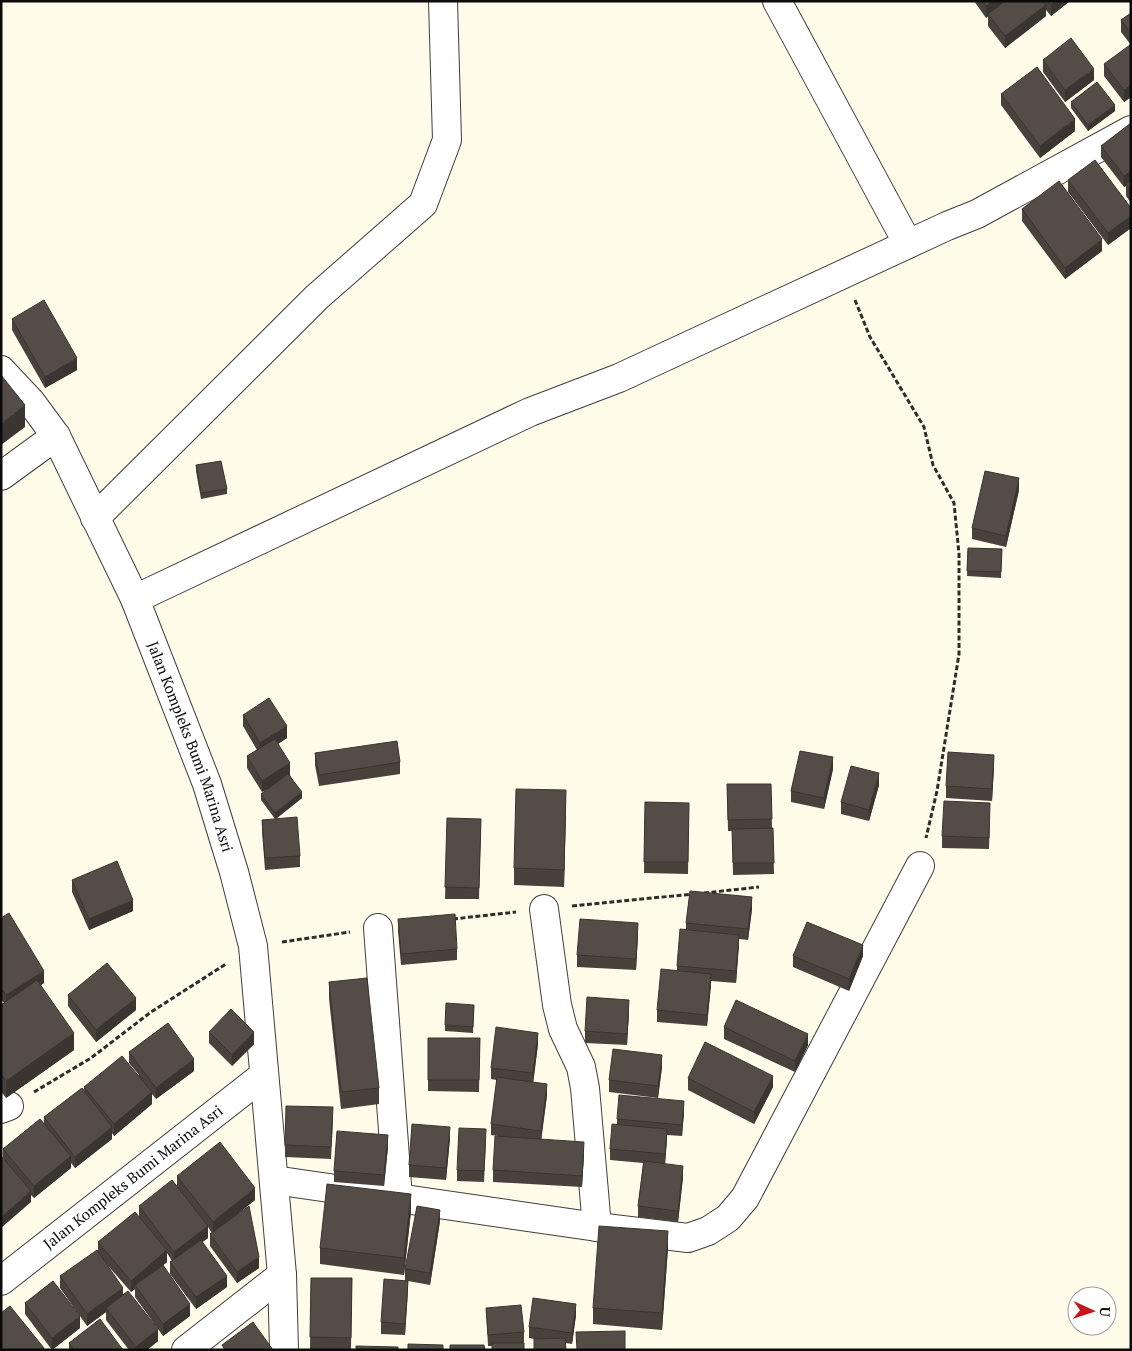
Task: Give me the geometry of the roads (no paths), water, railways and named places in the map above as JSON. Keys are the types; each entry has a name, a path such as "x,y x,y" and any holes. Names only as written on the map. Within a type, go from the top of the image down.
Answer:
{"street":[{"path":"95,518 317,297 423,204 447,140 443,1"},
{"path":"777,1 908,244"},
{"path":"135,599 530,412 619,378 947,226 977,214 1131,130"},
{"name":"Jalan Kompleks Bumi Marina Asri","path":"1,370 31,402 56,436 135,599 207,784 234,872 253,946 282,1275 284,1350"},
{"path":"1,476 56,436"},
{"path":"274,1180 597,1227 688,1238 708,1231 728,1218 745,1198 920,866"},
{"path":"544,909 557,1004 563,1029 581,1067 585,1088 597,1227"},
{"path":"378,928 398,1198"},
{"name":"Jalan Kompleks Bumi Marina Asri","path":"1,1280 264,1075"},
{"path":"186,1350 282,1275"}]}
